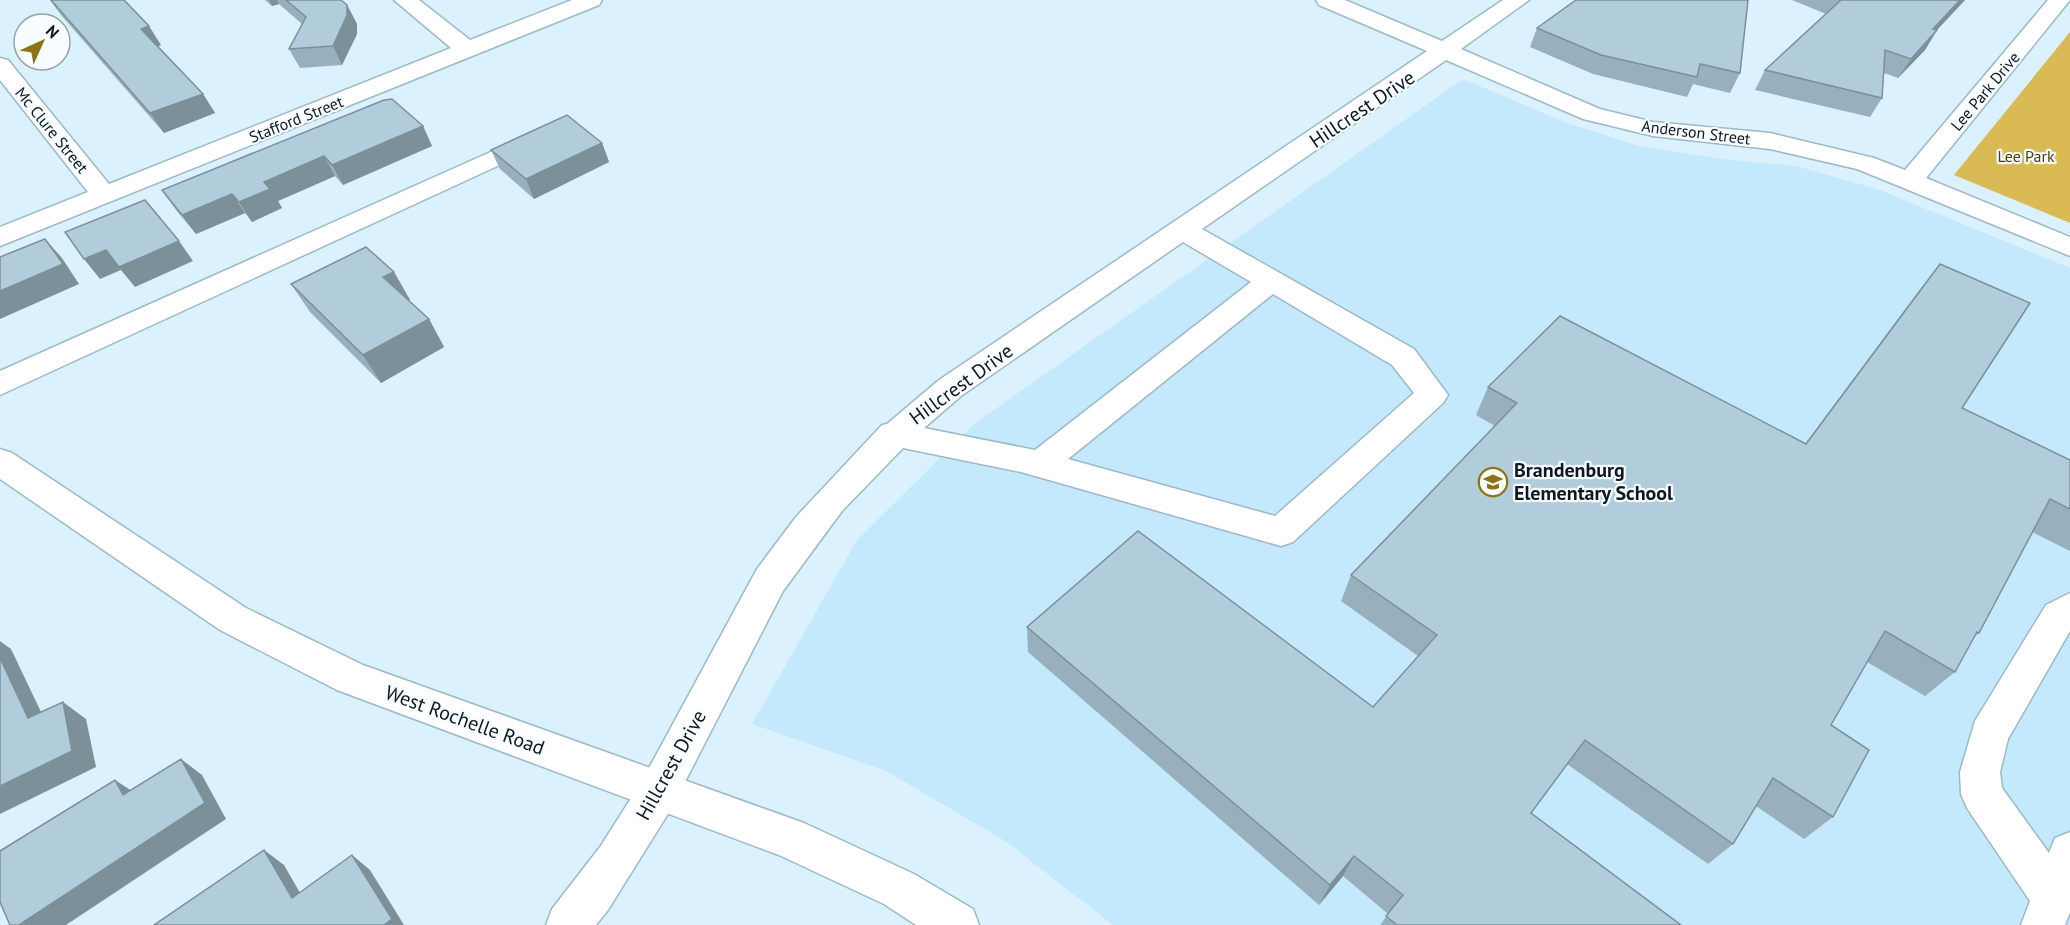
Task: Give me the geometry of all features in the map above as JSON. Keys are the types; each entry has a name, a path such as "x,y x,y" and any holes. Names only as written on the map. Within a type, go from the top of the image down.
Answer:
{"street":[{"path":"405,0 468,50"},
{"name":"Stafford Street","path":"0,237 591,0"},
{"name":"Anderson Street","path":"1327,0 1592,114 1653,129 1801,147 1865,163 2070,247"},
{"name":"Hillcrest Drive","path":"568,925 593,896 659,790 770,580 816,519 893,434 950,388 1518,0"},
{"name":"Lee Park Drive","path":"1910,181 2060,0"},
{"name":"Mc Clure Street","path":"0,65 104,195"},
{"path":"0,384 495,158"},
{"path":"893,434 1040,465 1281,532 1432,395 1403,357 1183,230"},
{"path":"1040,465 1271,281"},
{"name":"West Rochelle Road","path":"0,462 233,619 351,678 789,838 899,889 957,925"},
{"path":"2049,912 1982,794 1980,772 1989,734 2059,616 2070,609"},
{"path":"2049,912 2070,853"}],"shaded area":[{"name":"Brandenburg Elementary School","path":"1463,79 1564,122 1639,146 1723,159 1797,166 1880,190 2070,268 2070,925 1113,925 1005,841 886,771 752,724 857,540 974,424"}],"green space":[{"name":"Lee Park","path":"2070,32 2070,223 1954,175"}],"building":[{"path":"51,0 124,0 149,26 141,29 203,94 150,113 72,24 72,12 62,12"},
{"path":"286,0 341,0 347,5 347,15 333,46 289,49 306,17"},
{"path":"1576,0 1748,0 1740,73 1700,64 1697,77 1601,55 1537,28"},
{"path":"1841,0 1960,0 1933,29 1937,30 1911,59 1885,50 1882,98 1765,70"},
{"path":"392,99 423,126 332,165 324,156 264,182 270,189 239,202 232,194 182,215 162,190 384,100"},
{"path":"567,115 602,143 526,179 491,150"},
{"path":"145,200 179,241 119,267 106,250 84,259 65,232"},
{"path":"45,239 63,264 0,291 0,257"},
{"path":"366,247 394,272 383,277 429,319 363,355 291,284"},
{"path":"1940,264 2030,303 1962,408 2070,460 2070,509 2050,499 1979,633 1977,632 1955,672 1885,631 1831,725 1869,750 1833,817 1773,778 1733,844 1585,740 1531,813 1681,925 1397,925 1386,916 1403,895 1354,856 1330,885 1027,627 1138,531 1373,707 1437,635 1351,575 1517,403 1488,387 1560,316 1806,444"},
{"path":"0,658 28,718 63,702 72,751 0,786"},
{"path":"181,759 205,803 19,925 10,925 0,902 0,851 115,780 123,795"},
{"path":"264,850 292,898 352,855 392,919 384,925 154,925"}],"place":[{"name":"Brandenburg Elementary School","path":"1493,482"}]}
